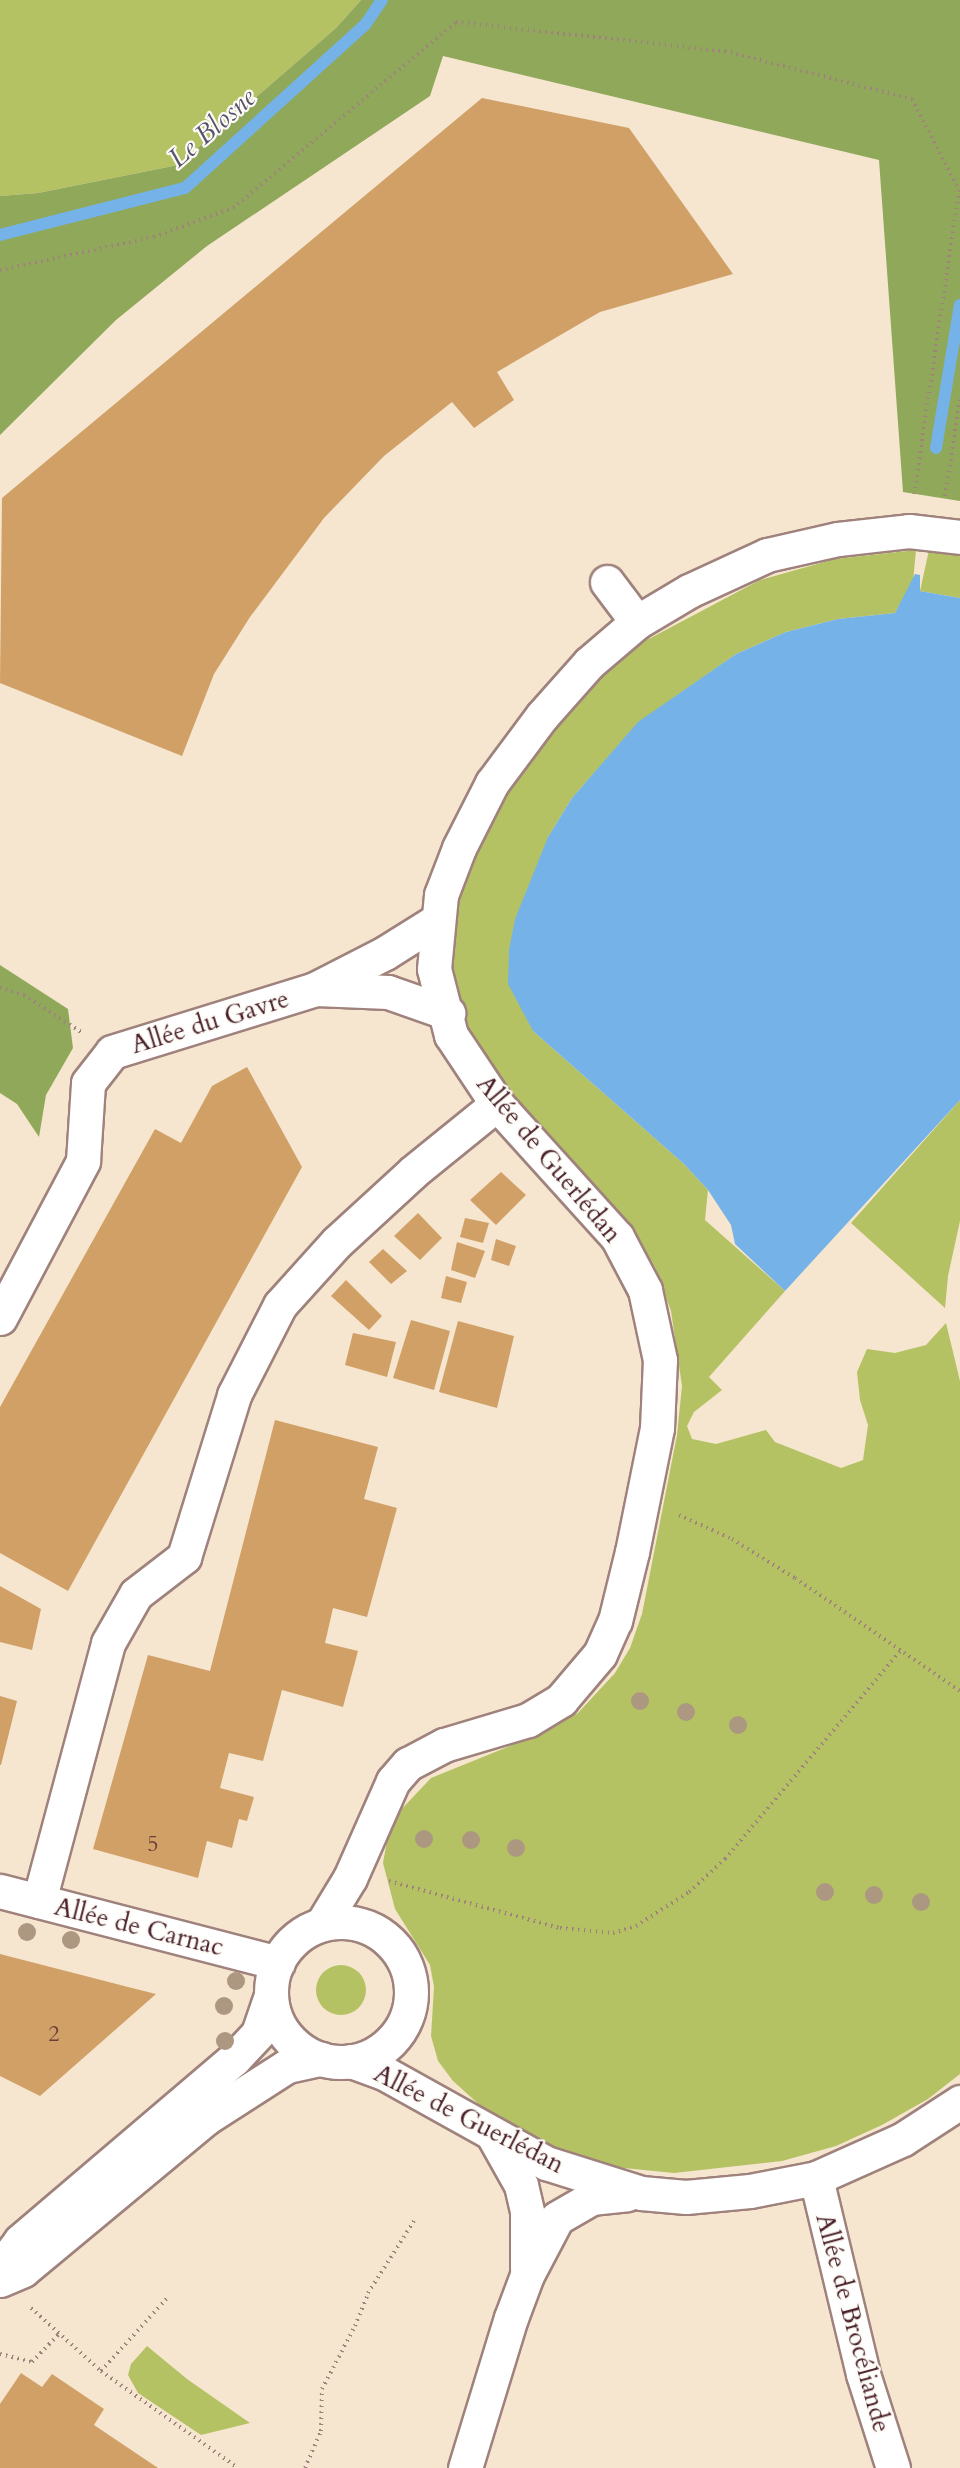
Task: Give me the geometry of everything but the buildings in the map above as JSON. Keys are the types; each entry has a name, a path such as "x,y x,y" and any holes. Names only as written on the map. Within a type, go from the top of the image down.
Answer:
{"street":[{"name":"Allée de Guerlédan","path":"322,1924 350,1878 378,1809 393,1781 408,1764 444,1745 528,1720 561,1700 583,1678 600,1654 615,1621 657,1428 660,1360 645,1290 617,1237 497,1104 451,1035 448,1013 434,969 436,921 441,895 459,848 492,783 542,716 589,663 637,622 689,591 767,555 838,539 936,535"},
{"path":"607,582 637,622"},
{"name":"Allée du Gavre","path":"0,1318 82,1161 88,1083 112,1052 315,989 385,953 436,921"},
{"name":"Allée du Gavre","path":"315,989 388,992 448,1013"},
{"path":"39,1901 108,1643 136,1594 184,1557 234,1395 280,1305 345,1234 413,1172 497,1104"},
{"name":"Allée de Carnac","path":"0,1891 278,1963"},
{"path":"0,2268 20,2241 234,2059 258,2033 271,1996 278,1963 296,1939 322,1924 360,1924 377,1932 404,1959 410,1978 411,1996 398,2032 369,2056 287,2066 206,2118 23,2270 0,2280"},
{"path":"271,1996 274,2013 287,2035 306,2052 336,2060"},
{"name":"Allée de Guerlédan","path":"336,2060 386,2074 494,2137 546,2163 641,2193 686,2196 750,2191 816,2178 903,2139 960,2102"},
{"path":"494,2137 521,2185 527,2212 527,2276"},
{"name":"Allée de Brocéliande","path":"816,2178 863,2374 893,2468"},
{"path":"465,2468 493,2369 527,2276 558,2218 571,2206 591,2198 641,2193"}],"path":[{"path":"0,270 154,237 233,208 456,22 725,51 912,99 960,190 936,535"},
{"path":"936,535 960,399"},
{"path":"0,988 24,994 112,1052"},
{"path":"641,1509 671,1512 732,1539 960,1691"},
{"path":"350,1878 382,1879 560,1929 613,1933 636,1926 689,1892 725,1859 900,1651"},
{"path":"305,2468 321,2431 322,2389 355,2326 368,2293 416,2218"},
{"path":"101,2371 168,2297"},
{"path":"28,2304 41,2320 60,2333 101,2371 238,2468"},
{"path":"0,2354 32,2362 60,2333"}],"green space":[{"path":"0,0 361,0 336,28 178,165 38,193 0,196"},
{"path":"361,0 960,0 960,501 903,492 879,160 443,56 430,96 207,246 116,320 0,435 0,196 38,193 178,165 336,28"},
{"path":"916,550 913,582 895,613 838,619 786,632 736,654 638,723 572,798 548,837 533,1031 684,1164 708,1190 705,1220 785,1291 709,1377 722,1390 694,1412 687,1426 692,1439 716,1444 766,1430 775,1442 841,1468 863,1460 868,1425 860,1400 857,1372 867,1349 895,1353 926,1345 946,1323 960,1381 960,2074 928,2099 882,2125 836,2146 782,2161 674,2173 594,2165 567,2158 493,2117 453,2081 438,2061 431,2036 434,1987 430,1965 395,1909 383,1863 388,1835 397,1814 431,1778 527,1739 578,1713 615,1673 630,1648 642,1614 677,1435 682,1386 671,1311 655,1267 629,1222 498,1084 469,1045 448,963 453,913 472,858 506,791 545,735 591,685 643,642 760,580 835,559"},
{"path":"929,550 960,553 960,598 920,591"},
{"path":"0,965 68,1009 73,1048 46,1095 39,1137 17,1104 0,1093"},
{"path":"960,1100 960,1221 948,1276 945,1308 851,1223"},
{"path":"341,1965 359,1972 366,1990 359,2008 341,2015 323,2008 316,1990 323,1972"},
{"path":"147,2346 187,2379 250,2423 201,2435 138,2393 128,2375 131,2364"}],"water":[{"path":"915,574 920,575 920,591 960,598 960,1100 785,1291 735,1244 731,1225 708,1190 684,1164 533,1031 508,984 509,950 515,919 548,837 572,798 638,722 736,654 786,632 838,619 895,613"}],"waterway":[{"name":"Le Blosne","path":"0,235 185,188 365,25 382,0"},
{"path":"936,448 960,305"}]}
